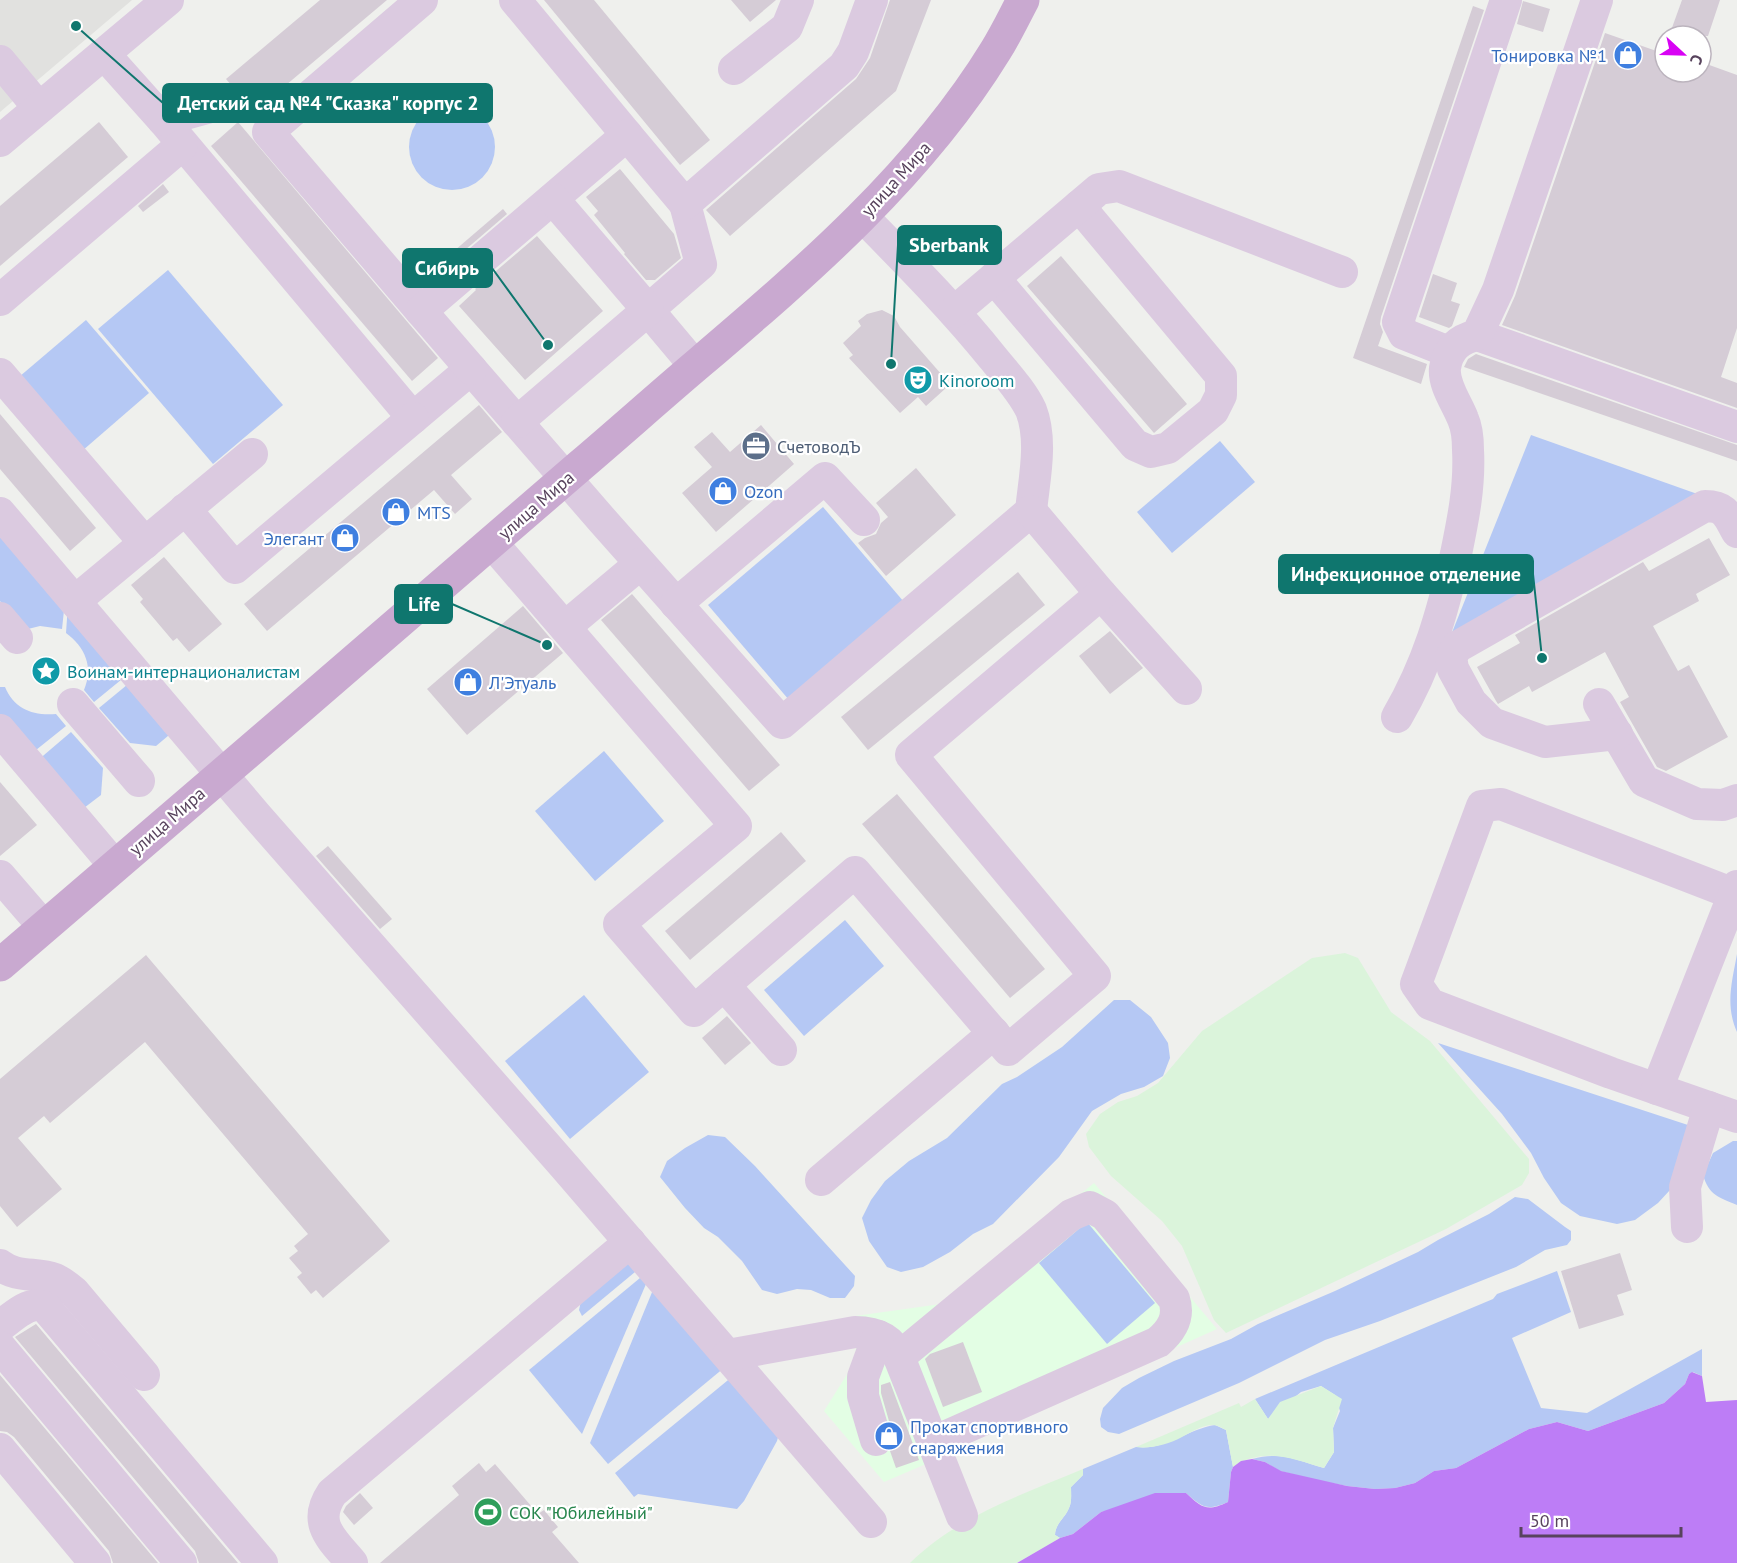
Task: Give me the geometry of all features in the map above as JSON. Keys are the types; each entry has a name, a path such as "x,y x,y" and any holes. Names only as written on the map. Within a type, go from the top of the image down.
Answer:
{"main road":[{"name":"улица Мира","path":"0,965 772,301 862,216 923,150 962,100 996,50 1023,0"}],"street":[{"path":"0,141 168,0"},
{"path":"422,0 268,132 640,564 782,723 1030,511 1036,465 1036,433 1031,411 1017,387 954,312 862,216"},
{"path":"515,0 685,204 701,264 518,422"},
{"path":"734,69 787,27 798,0"},
{"path":"685,204 844,66 853,52 872,0"},
{"path":"1449,352 1404,334 1398,322 1506,0"},
{"path":"1477,335 1498,290 1597,0"},
{"path":"104,54 163,120 413,418"},
{"path":"4,73 39,108"},
{"path":"163,120 214,106"},
{"path":"421,311 627,135"},
{"path":"0,300 182,145"},
{"path":"954,312 1099,189 1119,186 1342,272"},
{"path":"552,199 695,366"},
{"path":"994,278 1135,445 1151,452 1168,447 1213,411 1221,395 1221,376 1079,206"},
{"path":"1397,717 1415,685 1443,611 1469,484 1468,448 1464,421 1448,388 1444,370 1449,352 1463,338 1477,335 1737,427"},
{"path":"185,509 235,568 471,369"},
{"path":"0,374 145,543"},
{"path":"75,601 252,454"},
{"path":"676,604 825,478 864,520"},
{"path":"1617,734 1545,742 1492,723 1470,702 1453,669 1451,657 1457,647 1705,506 1716,506 1725,512 1737,532"},
{"path":"1030,511 1186,689"},
{"path":"0,513 190,737 871,1522"},
{"path":"492,543 735,826 619,924 694,1011 855,872 1008,1050 1095,976 910,755 1101,594"},
{"path":"565,627 640,564"},
{"path":"73,704 139,781"},
{"path":"1599,704 1644,781 1697,804 1723,805 1737,800"},
{"path":"0,730 115,866"},
{"path":"1657,1089 1735,890 1502,804 1482,806 1416,984 1430,1004 1657,1089 1723,1112 1685,1187 1687,1227"},
{"path":"0,876 44,927"},
{"path":"724,985 781,1050"},
{"path":"821,1180 994,1033"},
{"path":"728,1355 878,1341 945,1319 1071,1215 1090,1207 1105,1215 1169,1292 1177,1309 1173,1327 1158,1342 933,1442"},
{"path":"352,1563 326,1531 322,1517 324,1504 332,1493 630,1242"},
{"path":"0,1265 11,1272 44,1276 64,1284 74,1292 144,1375"},
{"path":"0,1326 30,1305 40,1305 47,1309 262,1563"},
{"path":"876,1440 863,1396 863,1377 878,1341 945,1319"},
{"path":"878,1341 933,1442 962,1516"},
{"path":"0,1347 181,1563"},
{"path":"0,1449 95,1563"}],"shaded area":[{"path":"0,0 132,0 0,112"},
{"path":"452,104 468,108 482,117 491,131 495,147 491,163 482,177 468,186 452,190 436,186 422,177 413,163 409,147 413,131 422,117 436,108"},
{"path":"168,270 283,405 213,464 98,329"},
{"path":"86,320 149,393 82,451 19,377"},
{"path":"1531,435 1703,496 1449,640"},
{"path":"1220,441 1255,482 1172,553 1137,512"},
{"path":"823,507 904,602 789,700 708,605"},
{"path":"0,526 65,601 62,629 40,626 24,630 0,601"},
{"path":"68,604 127,675 94,702 84,690 88,673 86,658 83,651 66,633"},
{"path":"133,680 175,730 156,746 130,743 99,708"},
{"path":"0,687 5,687 14,701 25,710 40,714 56,714 66,726 31,754 0,716"},
{"path":"71,732 103,768 101,795 80,811 37,761"},
{"path":"604,751 664,821 595,881 535,811"},
{"path":"845,920 884,966 804,1036 764,990"},
{"path":"1737,954 1737,1032 1730,1003"},
{"path":"584,995 649,1072 570,1139 505,1061"},
{"path":"1114,1000 1130,1000 1151,1017 1168,1043 1170,1058 1163,1076 1144,1087 1121,1094 1092,1111 1059,1157 993,1224 973,1234 950,1252 923,1267 901,1272 887,1267 869,1241 862,1218 871,1200 885,1181 909,1161 947,1138 1002,1084 1017,1077 1062,1047"},
{"path":"1438,1043 1691,1126 1670,1190 1658,1203 1635,1220 1617,1224 1580,1216 1561,1203 1531,1153 1502,1114"},
{"path":"708,1135 725,1137 755,1166 855,1276 854,1286 845,1298 830,1298 811,1290 797,1289 777,1294 762,1290 742,1261 685,1208 660,1177 667,1161"},
{"path":"1737,1141 1737,1205 1711,1191 1703,1175 1713,1153"},
{"path":"1094,1183 1217,1329 961,1444 947,1455 884,1482 824,1411 856,1360 855,1316 948,1303"},
{"path":"1515,1197 1528,1199 1571,1231 1571,1240 1567,1245 1545,1250 1516,1267 1380,1321 1325,1340 1239,1383 1119,1434 1108,1432 1101,1427 1100,1419 1103,1408 1122,1388 1139,1378 1174,1361 1231,1339 1258,1324 1418,1252 1489,1214"},
{"path":"1087,1222 1155,1303 1107,1344 1039,1263"},
{"path":"623,1260 641,1267 582,1316 579,1310 582,1297"},
{"path":"1557,1271 1571,1312 1512,1338 1541,1408 1587,1413 1702,1349 1702,1376 1693,1372 1689,1374 1685,1384 1664,1403 1588,1431 1557,1422 1529,1429 1456,1468 1434,1471 1415,1483 1395,1488 1375,1489 1316,1480 1280,1471 1265,1462 1252,1459 1280,1456 1324,1468 1334,1452 1333,1428 1340,1411 1335,1395 1321,1386 1301,1392 1268,1419 1255,1399 1493,1299 1497,1294"},
{"path":"646,1273 649,1277 582,1434 529,1370"},
{"path":"655,1285 725,1367 608,1464 590,1443"},
{"path":"1692,1372 1702,1376 1706,1402 1737,1400 1737,1563 1017,1563 1060,1538 1073,1534 1101,1512 1155,1493 1186,1493 1196,1502 1210,1508 1228,1502 1231,1472 1233,1467 1241,1461 1252,1459 1265,1462 1281,1471 1347,1486 1375,1489 1395,1488 1415,1483 1434,1471 1456,1468 1529,1429 1557,1422 1588,1431 1664,1403 1685,1384"},
{"path":"733,1376 780,1430 777,1441 744,1501 737,1509 638,1494 634,1497 615,1473"},
{"path":"1215,1425 1226,1430 1233,1467 1228,1502 1210,1507 1201,1505 1186,1493 1101,1512 1073,1534 1060,1538 1055,1535 1070,1506 1071,1487 1083,1475 1083,1469 1136,1447 1156,1446"}],"sand":[{"path":"1345,953 1358,958 1391,1012 1430,1041 1529,1159 1529,1173 1522,1185 1446,1229 1226,1333 1214,1320 1182,1246 1162,1221 1111,1176 1089,1147 1086,1134 1100,1114 1118,1102 1137,1096 1158,1083 1202,1031 1312,958"},
{"path":"1321,1386 1342,1399 1333,1428 1334,1452 1324,1468 1278,1456 1256,1457 1233,1467 1226,1430 1215,1425 1201,1427 1166,1444 1136,1447 1239,1403 1241,1407 1255,1399 1268,1419 1280,1402"},
{"path":"1083,1469 1083,1475 1071,1487 1070,1506 1055,1531 1055,1535 1060,1538 1017,1563 910,1563 969,1519"}],"building":[{"path":"320,0 387,0 254,112 226,79"},
{"path":"544,0 594,0 710,140 680,165"},
{"path":"731,0 776,0 750,22"},
{"path":"890,0 931,0 896,91 730,236 706,210 856,79 870,58"},
{"path":"1682,0 1720,0 1712,24 1673,24"},
{"path":"1523,1 1550,9 1543,32 1517,24"},
{"path":"1473,6 1484,10 1380,324 1383,332 1378,346 1427,364 1421,384 1353,358"},
{"path":"1605,33 1653,50 1653,84 1713,84 1713,66 1737,75 1737,328 1721,377 1737,383 1737,408 1502,325 1515,296"},
{"path":"99,122 128,157 0,266 0,206"},
{"path":"238,122 438,358 412,381 211,146"},
{"path":"620,169 674,234 681,258 655,280 646,280 624,254 594,215 598,211 586,197"},
{"path":"163,184 169,192 143,212 138,206"},
{"path":"503,209 507,214 451,262 447,257"},
{"path":"537,236 603,311 525,380 459,306 475,289"},
{"path":"1061,256 1187,404 1154,433 1027,286"},
{"path":"1433,274 1457,283 1451,301 1460,304 1452,326 1449,328 1419,317"},
{"path":"882,310 894,316 900,327 942,375 938,379 946,388 926,406 918,397 900,413 849,358 853,355 843,343 861,326 858,321 867,314"},
{"path":"1476,354 1737,445 1737,461 1464,367 1468,359"},
{"path":"479,405 502,432 451,475 472,499 455,514 434,490 267,631 244,604"},
{"path":"0,414 96,528 70,551 0,469"},
{"path":"761,425 794,464 716,532 682,493 712,467 694,447 712,432 730,452"},
{"path":"916,468 956,515 886,576 858,543 876,534 881,523 888,517 876,503"},
{"path":"1709,538 1730,575 1696,594 1699,601 1653,626 1678,671 1689,665 1728,737 1666,771 1657,767 1620,702 1629,697 1605,652 1532,692 1529,686 1498,704 1477,667 1520,643 1515,635 1643,562 1649,571"},
{"path":"164,557 222,624 189,652 177,638 173,641 140,602 143,599 131,585"},
{"path":"1018,572 1045,605 868,750 841,717"},
{"path":"632,594 780,765 749,791 601,620"},
{"path":"523,606 563,653 467,735 427,689"},
{"path":"1110,631 1143,668 1110,694 1079,656"},
{"path":"0,782 37,825 0,856"},
{"path":"897,794 1045,969 1010,998 862,824"},
{"path":"781,832 806,861 690,960 665,931"},
{"path":"328,846 392,919 380,929 316,856"},
{"path":"146,955 390,1241 323,1298 316,1290 311,1294 297,1277 302,1273 289,1258 298,1251 294,1246 308,1234 145,1042 50,1123 44,1116 18,1138 62,1189 17,1227 0,1206 0,1079"},
{"path":"727,1016 751,1043 725,1065 702,1038"},
{"path":"1620,1253 1632,1290 1617,1295 1624,1315 1579,1329 1561,1271"},
{"path":"36,1324 238,1563 199,1563 195,1551 15,1337"},
{"path":"963,1342 982,1392 943,1407 925,1359 930,1354"},
{"path":"0,1375 158,1563 113,1563 109,1551 14,1437 7,1432 0,1431"},
{"path":"890,1382 919,1460 896,1468 890,1451 894,1444 893,1435 881,1393 881,1385"},
{"name":"СОК \"Юбилейный\"","path":"479,1463 486,1472 495,1464 538,1514 544,1510 558,1527 552,1532 579,1563 380,1563 459,1495 452,1486"},
{"path":"360,1493 373,1508 354,1525 343,1512"}],"place":[{"name":"Детский сад №4 \"Сказка\" корпус 2","path":"76,26"},
{"name":"Тонировка №1","path":"1628,55"},
{"name":"Сибирь","path":"548,345"},
{"name":"Sberbank","path":"891,364"},
{"name":"Kinoroom","path":"918,380"},
{"name":"СчетоводЪ","path":"756,446"},
{"name":"Ozon","path":"723,491"},
{"name":"MTS","path":"396,512"},
{"name":"Элегант","path":"345,538"},
{"name":"Life","path":"547,645"},
{"name":"Инфекционное отделение","path":"1542,658"},
{"name":"Воинам-интернационалистам","path":"46,671"},
{"name":"Л'Этуаль","path":"468,682"},
{"name":"Прокат спортивного снаряжения","path":"889,1436"},
{"name":"СОК \"Юбилейный\"","path":"488,1512"}]}
